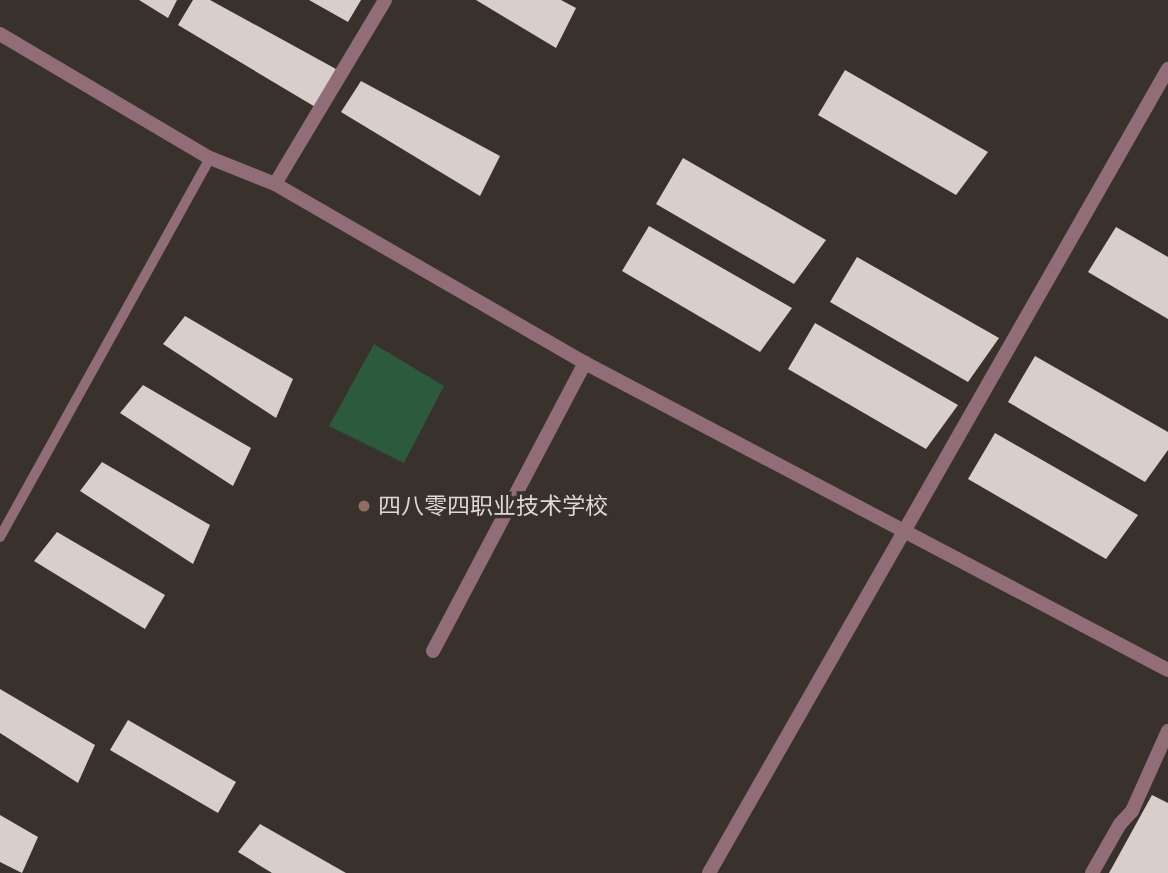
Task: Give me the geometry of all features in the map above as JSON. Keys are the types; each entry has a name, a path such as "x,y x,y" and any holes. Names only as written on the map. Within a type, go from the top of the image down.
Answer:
{"street":[{"path":"275,184 385,0"},
{"path":"0,34 210,158 275,184 585,363 1168,670"},
{"path":"709,873 901,531 1168,69"},
{"path":"433,651 585,363"},
{"path":"1092,873 1119,824 1132,811 1168,731"}],"lane":[{"path":"0,537 210,158"}],"green space":[{"path":"374,344 444,386 404,463 329,426"}],"building":[{"path":"139,0 177,0 168,18"},
{"path":"193,0 210,0 336,69 317,108 178,25"},
{"path":"309,0 361,0 348,22"},
{"path":"476,0 561,0 576,8 556,48"},
{"path":"845,70 988,152 956,195 818,115"},
{"path":"361,81 500,156 480,196 341,112"},
{"path":"683,158 826,240 794,284 656,204"},
{"path":"649,226 792,308 760,352 622,271"},
{"path":"1116,227 1168,257 1168,319 1088,272"},
{"path":"857,257 999,338 968,382 830,302"},
{"path":"185,316 293,379 276,418 163,344"},
{"path":"815,323 958,405 926,449 788,369"},
{"path":"1035,356 1168,432 1168,450 1145,482 1008,402"},
{"path":"143,385 251,448 233,486 120,413"},
{"path":"995,433 1138,515 1106,559 968,479"},
{"path":"102,462 210,525 193,564 80,491"},
{"path":"57,532 165,595 145,629 34,561"},
{"path":"0,689 95,745 78,783 0,733"},
{"path":"128,720 236,782 218,813 110,750"},
{"path":"1152,795 1168,803 1168,873 1109,873"},
{"path":"0,815 38,837 22,873 0,862"},
{"path":"260,824 346,873 272,873 238,852"}],"place":[{"name":"四八零四职业技术学校","path":"364,506"}]}
